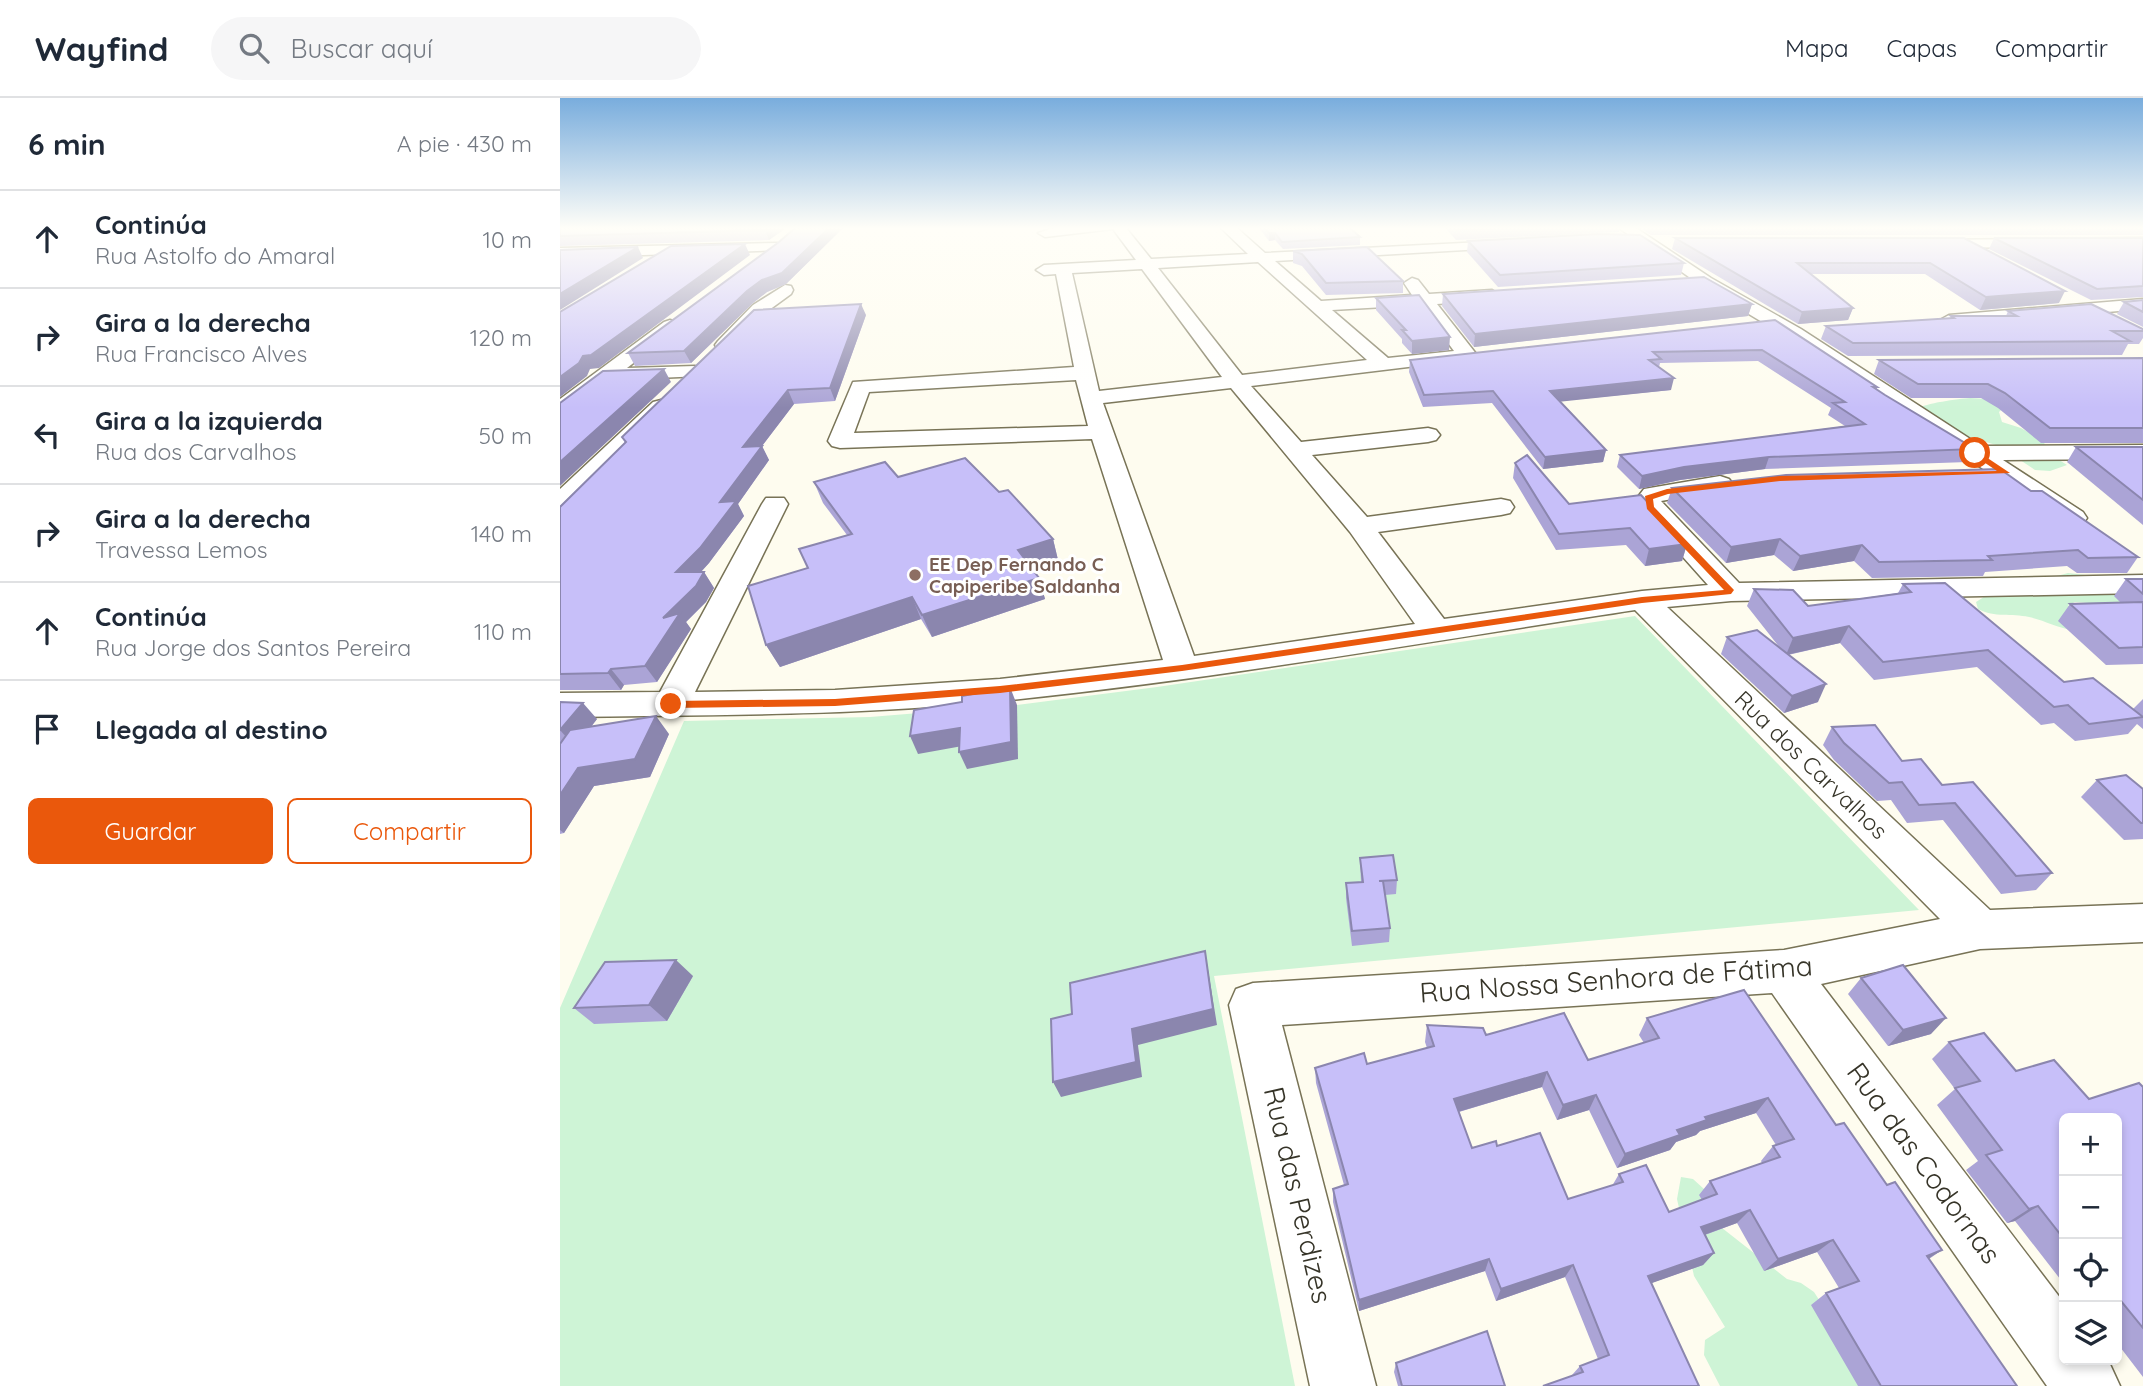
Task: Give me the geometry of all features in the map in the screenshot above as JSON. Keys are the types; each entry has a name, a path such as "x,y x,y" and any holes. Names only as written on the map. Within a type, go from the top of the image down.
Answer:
{"street":[{"path":"1060,288 1090,398 1182,668"},
{"path":"1167,288 1236,381 1360,526 1436,630"},
{"path":"1298,288 1384,365"},
{"path":"1090,398 1474,354 1416,288"},
{"path":"1717,288 1842,365 1971,463 2006,473 2097,534"},
{"path":"560,503 744,327 759,309 785,290"},
{"path":"1318,306 1504,294"},
{"path":"2066,296 2122,325"},
{"path":"1933,322 2143,304"},
{"path":"560,410 689,312"},
{"path":"1747,325 1822,331"},
{"path":"1842,365 1883,365"},
{"path":"571,377 695,372"},
{"path":"1084,373 860,386 840,441 1102,432"},
{"path":"1295,450 1428,435"},
{"path":"1971,463 2143,452"},
{"path":"1731,592 1647,502 1653,494 1739,482"},
{"path":"671,704 775,504"},
{"path":"1360,526 1501,507"},
{"path":"560,705 835,702 1000,690 1182,668 1642,600 1731,592 2143,584"},
{"name":"Rua dos Carvalhos","path":"1642,600 1980,930"},
{"name":"Rua Nossa Senhora de Fátima","path":"1253,1005 1784,971 1980,930 2143,923"},
{"name":"Rua das Codornas","path":"1784,971 2059,1348"},
{"name":"Rua das Perdizes","path":"1253,1005 1343,1386"},
{"path":"2071,1365 2087,1386"}],"green space":[{"path":"1970,398 1988,399 2002,409 1999,412 2002,422 2021,428 2042,440 2053,456 2067,465 2050,471 2035,470 1999,446 1970,437 1918,409 1934,403"},
{"path":"2068,573 2103,577 2126,596 2116,605 2075,602 2068,605 2072,612 2073,630 2029,617 1978,609 1976,602 1987,595"},
{"path":"1635,616 1919,910 1214,976 1295,1386 560,1386 560,1008 684,721 870,717 1017,705 1157,687","holes":["1078,1014 1138,1045 1141,1077"]},
{"path":"1681,1177 1693,1179 1704,1189 1717,1224 1787,1279 1801,1283 1814,1292 1875,1386 1720,1386 1704,1355 1705,1340 1725,1327 1694,1276 1677,1199"}],"building":[{"path":"600,288 684,288 591,355 583,356 579,363 560,377 560,312"},
{"path":"716,288 751,288 684,351 628,353"},
{"path":"1533,288 1724,288 1752,304 1475,334 1443,294"},
{"path":"1761,288 1828,288 1853,308 1802,312"},
{"path":"1971,288 2059,288 2065,291 1986,297"},
{"path":"1419,295 1450,337 1412,341 1402,330 1406,330 1376,298"},
{"path":"2143,300 2143,312 2124,302"},
{"path":"861,304 830,388 788,390 743,447 762,446 720,502 736,501 700,548 676,572 704,572 696,586 663,618 680,613 645,666 611,669 608,673 560,674 560,507 626,442 622,437 754,310"},
{"path":"2091,304 2143,331 2112,331 2130,341 1853,343 1826,326 1954,318 1951,316 2017,316 2008,311"},
{"path":"1775,320 1877,387 1873,387 1885,395 1975,449 1769,457 1684,467 1642,476 1620,455 1865,424 1833,403 1845,402 1762,350 1653,352 1661,359 1649,360 1674,378 1550,391 1606,450 1545,457 1493,391 1424,395 1410,360"},
{"path":"2143,358 2143,428 2050,428 2005,393 1988,384 1918,384 1879,360"},
{"path":"664,369 560,462 560,403 603,371"},
{"path":"2076,447 2143,447 2143,500"},
{"path":"1527,455 1569,504 1641,495 1687,544 1649,549 1630,528 1559,534 1515,463"},
{"path":"965,458 999,492 1008,490 1053,539 1018,550 1039,578 922,615 912,597 766,645 748,586 808,568 799,549 852,534 814,482 885,462 898,477"},
{"path":"2000,469 2031,491 2042,491 2138,557 2088,558 2078,550 1988,556 1992,560 1879,562 1862,545 1800,556 1780,539 1731,547 1672,488 1786,475"},
{"path":"2126,579 2143,579 2143,594"},
{"path":"1945,583 2064,682 2093,678 2143,717 2089,724 2068,705 2054,707 1988,650 1883,662 1849,626 1793,638 1754,589 1793,590 1808,606 1911,592 1903,584"},
{"path":"2143,602 2143,647 2119,648 2070,604"},
{"path":"1757,630 1826,684 1792,696 1727,637"},
{"path":"1010,687 1011,742 959,752 960,728 910,736 914,710 962,702 962,696"},
{"path":"560,702 583,703 560,730"},
{"path":"656,716 635,759 578,768 560,795 560,744 570,730"},
{"path":"1875,725 1902,761 1921,759 1942,785 1973,782 2052,873 2016,876 1955,803 1919,805 1902,782 1889,783 1844,743 1832,727"},
{"path":"2126,775 2143,789 2143,823 2097,780"},
{"path":"1393,855 1397,880 1379,881 1383,881 1390,928 1352,931 1346,883 1363,882 1360,858"},
{"path":"1205,951 1213,1009 1132,1029 1136,1062 1053,1082 1051,1019 1072,1014 1070,983"},
{"path":"676,960 649,1005 574,1008 605,962"},
{"path":"1903,965 1946,1018 1903,1030 1861,978"},
{"path":"1744,990 1836,1125 1844,1123 1887,1185 1895,1182 1942,1250 1927,1256 2017,1386 1881,1386 1826,1293 1859,1281 1833,1240 1778,1259 1750,1210 1701,1227 1714,1253 1648,1276 1699,1386 1543,1386 1583,1372 1580,1366 1609,1355 1573,1265 1501,1289 1489,1259 1359,1300 1333,1189 1348,1184 1315,1068 1364,1053 1367,1064 1434,1046 1427,1025 1483,1028 1486,1035 1564,1013 1588,1060 1659,1038 1647,1018","holes":["1547,1072 1563,1105 1596,1095 1625,1154 1680,1135 1677,1130 1707,1120 1705,1117 1768,1098 1794,1139 1773,1146 1780,1157 1710,1181 1717,1194 1669,1212 1646,1165 1619,1174 1623,1182 1568,1199 1540,1133 1497,1146 1496,1141 1472,1148 1454,1099"]},
{"path":"1984,1033 2016,1071 2054,1060 2089,1099 2139,1083 2143,1087 2143,1328 2122,1302 2122,1113 2059,1113 2059,1233 2038,1206 2029,1209 1986,1155 2002,1150 1955,1088 1980,1081 1949,1042"},
{"path":"1487,1331 1505,1386 1402,1386 1396,1363"}],"place":[{"name":"EE Dep Fernando C Capiperibe Saldanha","path":"915,575"}],"route":[{"path":"671,704 835,702 1000,690 1182,668 1642,600 1731,592 1650,507 1648,497 1653,494 1725,484 1780,479 2006,473 1975,453"}]}
